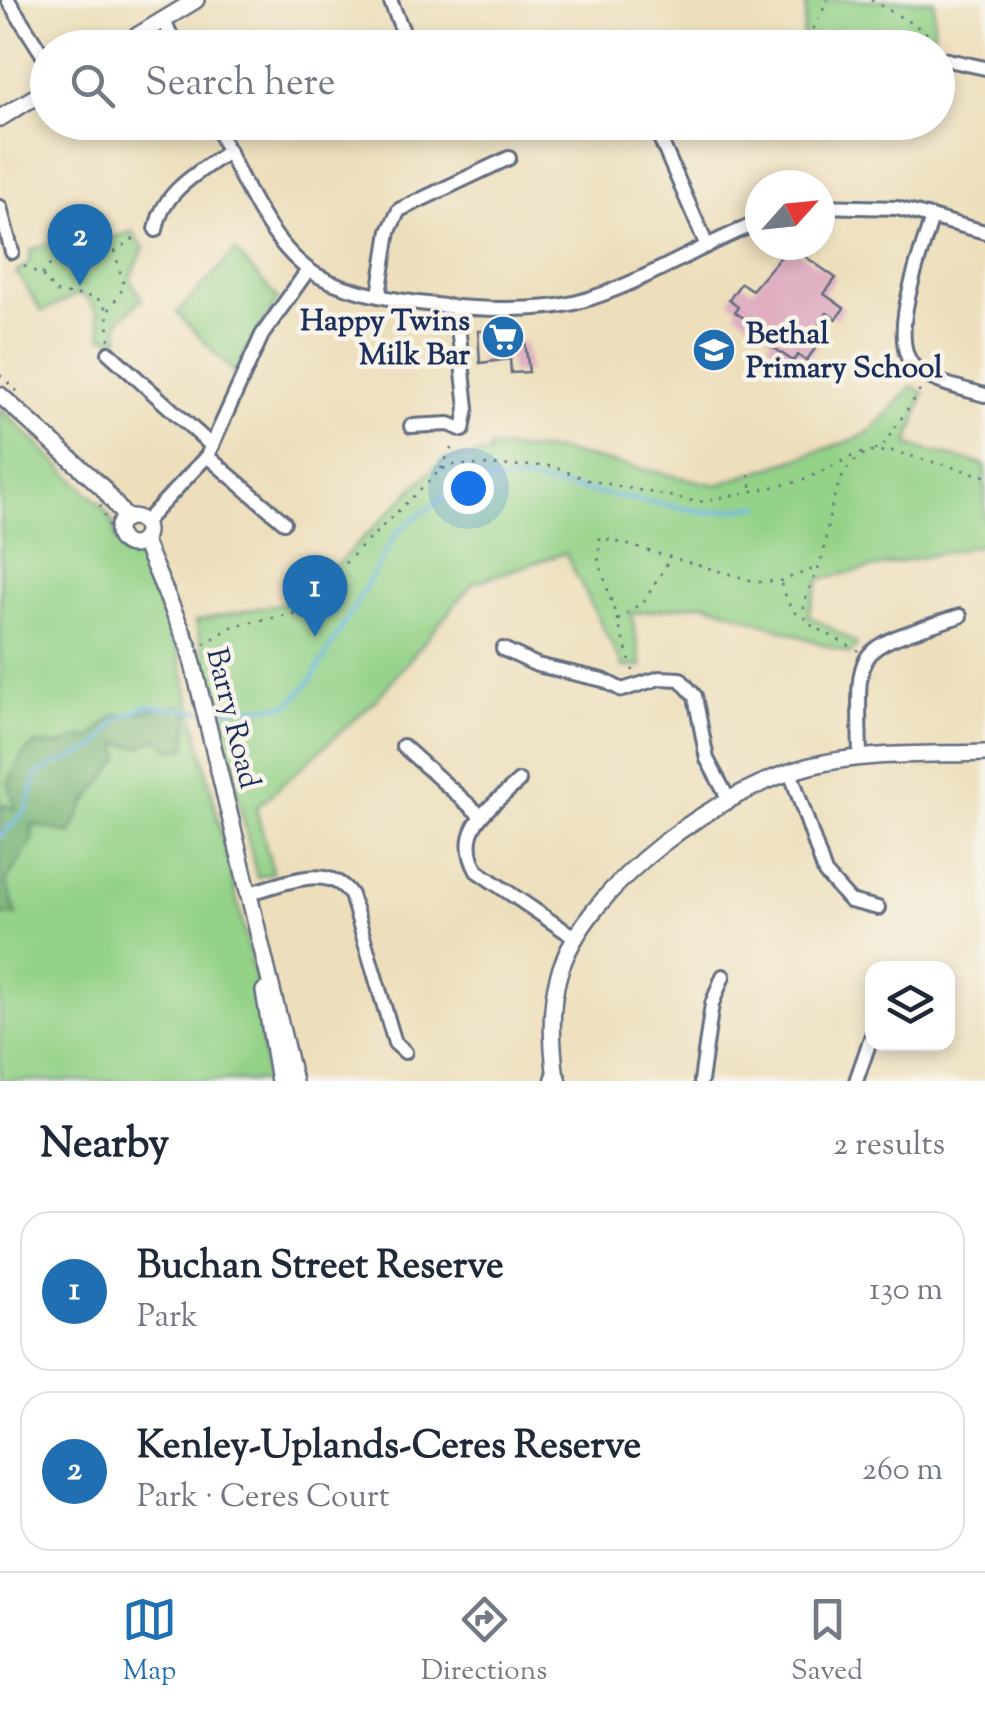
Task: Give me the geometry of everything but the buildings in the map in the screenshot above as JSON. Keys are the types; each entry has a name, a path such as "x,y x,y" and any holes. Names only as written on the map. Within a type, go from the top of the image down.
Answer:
{"street":[{"path":"8,0 30,34"},
{"path":"147,30 196,0"},
{"path":"390,0 402,30"},
{"path":"163,20 168,30"},
{"path":"955,59 985,68"},
{"path":"0,118 30,100"},
{"path":"223,140 269,222 308,270 342,287 379,296 456,308 574,303 745,229"},
{"path":"660,140 707,246"},
{"path":"156,230 158,214 173,192 228,151"},
{"path":"379,296 390,231 400,210 509,158"},
{"path":"835,206 897,208 985,232"},
{"path":"0,207 12,252"},
{"path":"932,217 902,341 906,358 930,376 985,395"},
{"path":"0,395 102,487 126,518 143,531 209,451 262,335 308,270"},
{"path":"410,426 449,424 463,430 467,408 456,308"},
{"path":"109,353 284,522"},
{"name":"Barry Road","path":"126,518 120,524 120,538 131,544 143,531 189,647 294,1081"},
{"path":"860,758 859,673 866,654 882,641 960,616"},
{"path":"503,648 538,665 604,680 622,690 671,677 690,686 707,758 728,798"},
{"path":"402,746 479,814"},
{"path":"556,1081 555,992 574,937 618,886 692,821 728,798 790,771 860,758 985,753"},
{"path":"790,771 825,873 850,901 878,908"},
{"path":"519,781 479,814 473,824 468,854 478,871 574,937"},
{"path":"247,894 310,878 333,877 342,882 351,895 395,1043 405,1052"},
{"name":"Barry Road","path":"252,915 280,1081"},
{"path":"702,1081 712,1004 723,976"},
{"path":"856,1081 866,1051"}],"path":[{"path":"813,30 828,0"},
{"path":"872,0 922,30"},
{"path":"42,275 53,260 69,252 115,252 136,237"},
{"path":"109,353 108,312 124,287 115,252"},
{"path":"24,266 42,275 56,292 92,294 108,312"},
{"path":"804,616 837,491 852,464 884,444 930,376"},
{"path":"189,647 235,626 293,614 440,470 463,430"},
{"path":"440,470 480,463 552,466 588,480 699,502 802,481 857,454 870,452 892,451 985,476"},
{"path":"749,474 753,491"},
{"path":"106,524 116,547 155,567"},
{"path":"638,684 598,558 600,537 669,560 757,582 780,581 820,566"},
{"path":"617,622 645,600 669,560"},
{"path":"780,581 792,610 804,616 807,623 866,654"}],"green space":[{"path":"807,0 934,0 934,30 804,30"},
{"path":"82,231 89,244 132,232 144,248 130,278 142,299 118,321 119,339 102,337 96,312 79,294 42,312 16,272 29,263 31,250"},
{"path":"235,251 278,299 234,373 177,313"},
{"path":"912,386 924,393 908,445 985,465 985,544 820,579 808,615 857,644 850,654 706,603 631,614 642,667 623,667 565,553 473,583 375,701 256,808 273,873 257,877 196,621 302,599 443,459 489,454 490,448 558,451 717,485 858,438 872,430"},
{"path":"0,408 103,507 114,524 115,539 136,550 167,611 257,985 266,1081 0,1081"},
{"path":"181,705 189,715 186,748 171,750 158,738 140,747 118,743 121,758 84,805 71,834 32,824 33,839 6,882 17,915 0,915 0,813 4,805 16,809 8,783 21,757 34,744 62,745 82,736 90,739 114,716"}],"waterway":[{"path":"211,710 290,705 312,679 398,531 445,496 475,482 523,480 707,512 761,506"},
{"path":"0,837 27,809 36,774 97,747 117,720 146,706 202,711"}],"place":[{"name":"Kenley-Uplands-Ceres Reserve","path":"80,286"},
{"name":"Happy Twins Milk Bar","path":"503,337"},
{"name":"Bethal Primary School","path":"714,350"},
{"name":"Buchan Street Reserve","path":"315,637"}]}
